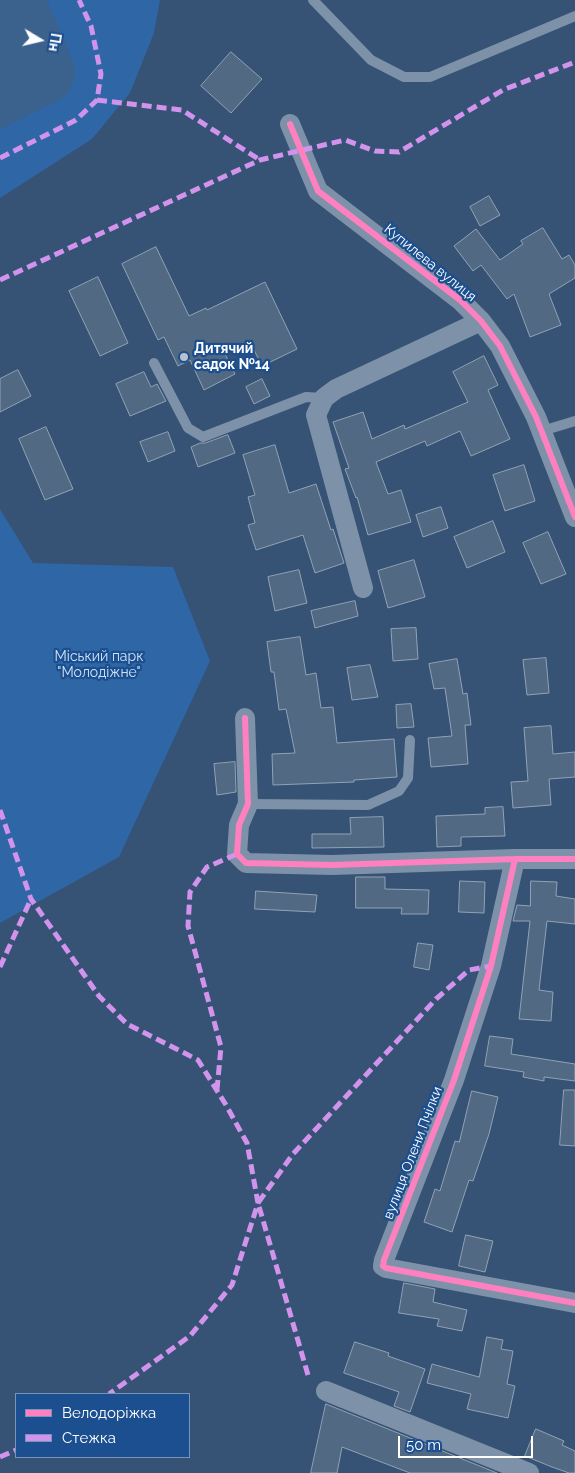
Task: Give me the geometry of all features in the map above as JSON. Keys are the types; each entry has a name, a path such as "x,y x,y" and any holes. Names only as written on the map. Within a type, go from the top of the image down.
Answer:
{"street":[{"name":"Купилева вулиця","path":"290,124 318,191 460,300 500,346 536,416 575,517"},
{"name":"Купилева вулиця","path":"324,398 336,389 481,322"},
{"path":"324,398 316,415 363,588"},
{"path":"245,718 248,804 239,825 237,854 246,863 332,865 575,859"},
{"name":"вулиця Олени Пчілки","path":"516,859 491,966 454,1080 383,1266 575,1303"},
{"path":"326,1391 529,1473"}],"lane":[{"path":"313,0 371,60 404,77 430,77 575,16"},
{"path":"154,363 188,428 203,437 306,397 324,398"},
{"path":"542,431 575,420"},
{"path":"248,804 368,804 399,791 408,778 410,740"}],"green space":[{"path":"0,0 160,0 154,33 130,93 92,139 0,198"},
{"name":"Міський парк \"Молодіжне\"","path":"0,509 33,563 173,567 210,661 119,857 0,923"}],"shaded area":[{"path":"0,0 47,0 73,62 75,75 70,91 61,99 0,129"}],"building":[{"path":"231,52 262,79 231,113 201,86"},
{"path":"489,196 500,215 480,226 470,207"},
{"path":"543,228 562,259 569,255 575,265 575,278 549,294 561,325 530,337 514,294 507,299 481,265 473,271 454,246 476,229 500,260 523,244 521,241"},
{"path":"156,247 189,316 206,308 207,310 265,282 297,349 262,366 250,342 225,354 235,374 204,390 190,360 178,366 164,337 158,340 122,264"},
{"path":"98,277 128,343 100,356 69,291"},
{"path":"484,356 498,385 488,390 510,439 471,456 460,431 427,446 425,441 376,462 388,494 401,490 411,522 368,535 357,497 345,469 349,468 333,422 363,412 372,439 404,425 405,429 468,402 453,372"},
{"path":"18,370 31,396 0,412 0,379"},
{"path":"144,372 151,387 157,384 166,401 130,416 116,384"},
{"path":"262,379 270,396 254,404 246,387"},
{"path":"46,427 73,489 45,500 19,439"},
{"path":"168,432 175,451 148,462 140,442"},
{"path":"228,435 235,453 198,467 191,447"},
{"path":"275,445 289,493 316,484 344,563 315,573 303,535 256,550 248,525 255,523 248,497 255,495 243,455"},
{"path":"524,465 535,501 505,511 493,475"},
{"path":"441,507 448,528 423,537 416,515"},
{"path":"493,521 505,552 467,568 454,537"},
{"path":"548,532 566,574 541,584 523,543"},
{"path":"414,560 425,597 388,608 378,571"},
{"path":"299,570 307,603 275,611 268,577"},
{"path":"355,601 358,616 315,628 311,611"},
{"path":"416,628 418,659 393,661 391,629"},
{"path":"300,637 306,675 316,673 321,708 333,707 337,743 394,739 397,777 354,780 354,782 273,785 272,754 295,753 286,709 279,710 274,672 271,672 267,642"},
{"path":"546,658 549,693 527,695 523,660"},
{"path":"457,659 463,694 467,693 471,725 465,725 468,764 431,767 428,738 452,736 445,688 434,689 429,664"},
{"path":"370,665 378,697 352,700 347,668"},
{"path":"411,704 414,727 397,728 396,705"},
{"path":"551,726 553,754 575,752 575,777 549,779 551,805 513,808 511,782 528,781 524,728"},
{"path":"235,762 236,792 217,795 214,764"},
{"path":"503,807 505,836 461,837 461,846 437,847 436,816 485,814 485,808"},
{"path":"383,817 384,847 312,848 312,834 351,834 350,818"},
{"path":"356,877 385,877 385,889 429,890 428,914 401,914 402,908 356,908"},
{"path":"460,881 485,882 484,913 459,912"},
{"path":"531,881 557,882 556,896 575,899 575,924 547,921 539,990 553,992 551,1021 519,1019 530,921 513,921 517,905 530,906"},
{"path":"256,891 317,895 315,912 255,909"},
{"path":"418,943 433,945 429,970 414,967"},
{"path":"490,1036 513,1039 511,1054 575,1064 575,1081 544,1077 544,1081 523,1077 524,1072 485,1066"},
{"path":"564,1090 575,1090 575,1146 560,1145"},
{"path":"472,1091 498,1097 489,1134 473,1181 469,1180 452,1232 424,1222 435,1189 440,1191 455,1141 459,1142"},
{"path":"466,1235 493,1241 485,1272 459,1266"},
{"path":"404,1283 435,1289 433,1302 467,1310 462,1331 437,1326 439,1319 399,1313"},
{"path":"487,1337 503,1340 501,1349 513,1351 507,1384 515,1386 508,1418 467,1409 471,1394 427,1383 432,1364 479,1377"},
{"path":"355,1342 389,1353 388,1356 425,1369 410,1412 394,1406 399,1392 344,1373"},
{"path":"326,1404 497,1473 410,1473 342,1447 337,1473 311,1473"},
{"path":"536,1429 564,1441 562,1445 575,1451 575,1473 569,1473 525,1456"}],"marked path":[{"path":"0,158 76,120 97,100 101,74 91,26 79,0"},
{"path":"0,280 260,160 345,140 375,151 399,152 503,90 575,62"},
{"path":"97,100 182,110 260,160"},
{"path":"0,810 31,899 99,996 127,1024 198,1060 247,1143 258,1203 232,1285 190,1336 110,1393"},
{"path":"217,1090 221,1047 188,926 190,892 207,867 237,854"},
{"path":"0,967 31,899"},
{"path":"308,1375 258,1203 293,1154 436,999 469,970 491,966"},
{"path":"0,1457 15,1450"}],"cycle path":[{"path":"290,124 318,191 460,300 481,321 500,346 536,417 575,517"},
{"path":"245,718 248,804 239,825 237,854 246,863 332,865 575,859"},
{"path":"515,859 491,966 454,1080 383,1266 575,1303"}],"place":[{"name":"Дитячий садок №14","path":"184,357"}]}
